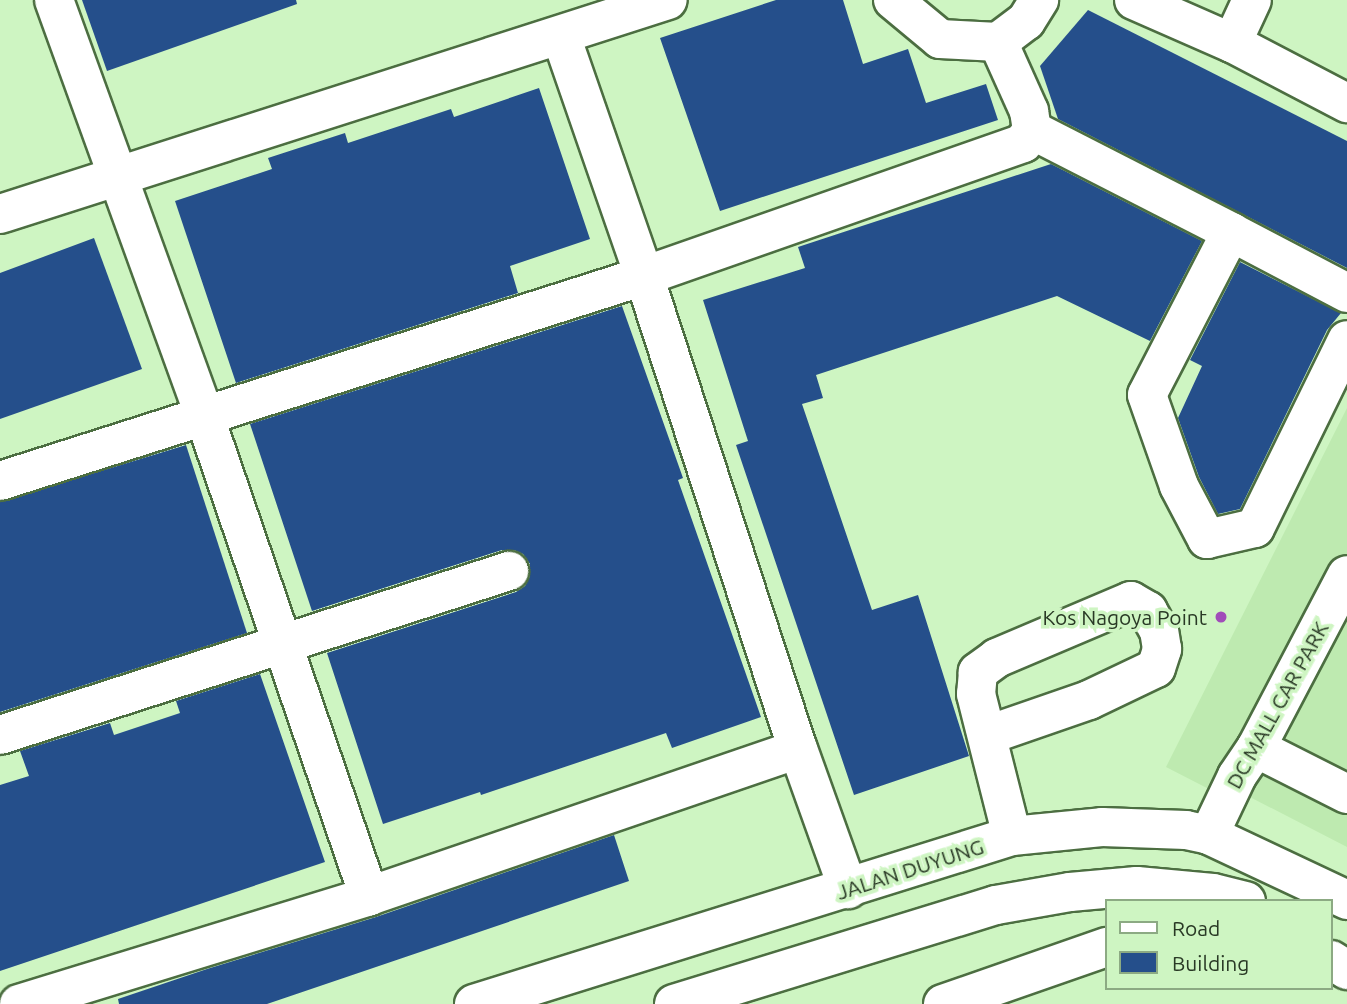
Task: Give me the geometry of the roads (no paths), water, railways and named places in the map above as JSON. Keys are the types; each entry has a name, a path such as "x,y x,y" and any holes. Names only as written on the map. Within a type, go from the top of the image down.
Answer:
{"main road":[{"path":"54,0 204,415 369,896"},
{"path":"0,214 668,0"},
{"path":"893,0 940,39 998,42 1026,22 1039,0"},
{"path":"1134,0 1232,43 1347,103"},
{"path":"1232,43 1252,0"},
{"path":"561,36 645,276 799,749 848,889"},
{"path":"0,481 645,276 1013,147 1028,138 1032,130 1030,111 998,42"},
{"path":"1032,130 1347,293"},
{"path":"1231,232 1147,395 1179,486 1207,539 1255,528 1347,340"},
{"path":"0,735 509,572"},
{"name":"DC MALL CAR PARK","path":"1209,835 1237,776 1255,748 1347,575"},
{"path":"988,736 1090,700 1156,668 1162,649 1159,631 1148,611 1131,601 997,658 978,672 976,694 1012,836"},
{"path":"1255,748 1347,794"},
{"path":"19,1004 369,896 799,749"},
{"name":"JALAN DUYUNG","path":"482,1003 1012,836 1102,827 1186,830 1209,835 1347,900"},
{"path":"692,1001 996,905 1070,892 1137,886 1213,893 1237,899"},
{"path":"943,1004 1106,947"}],"place":[{"name":"Kos Nagoya Point","path":"1221,617"}]}
